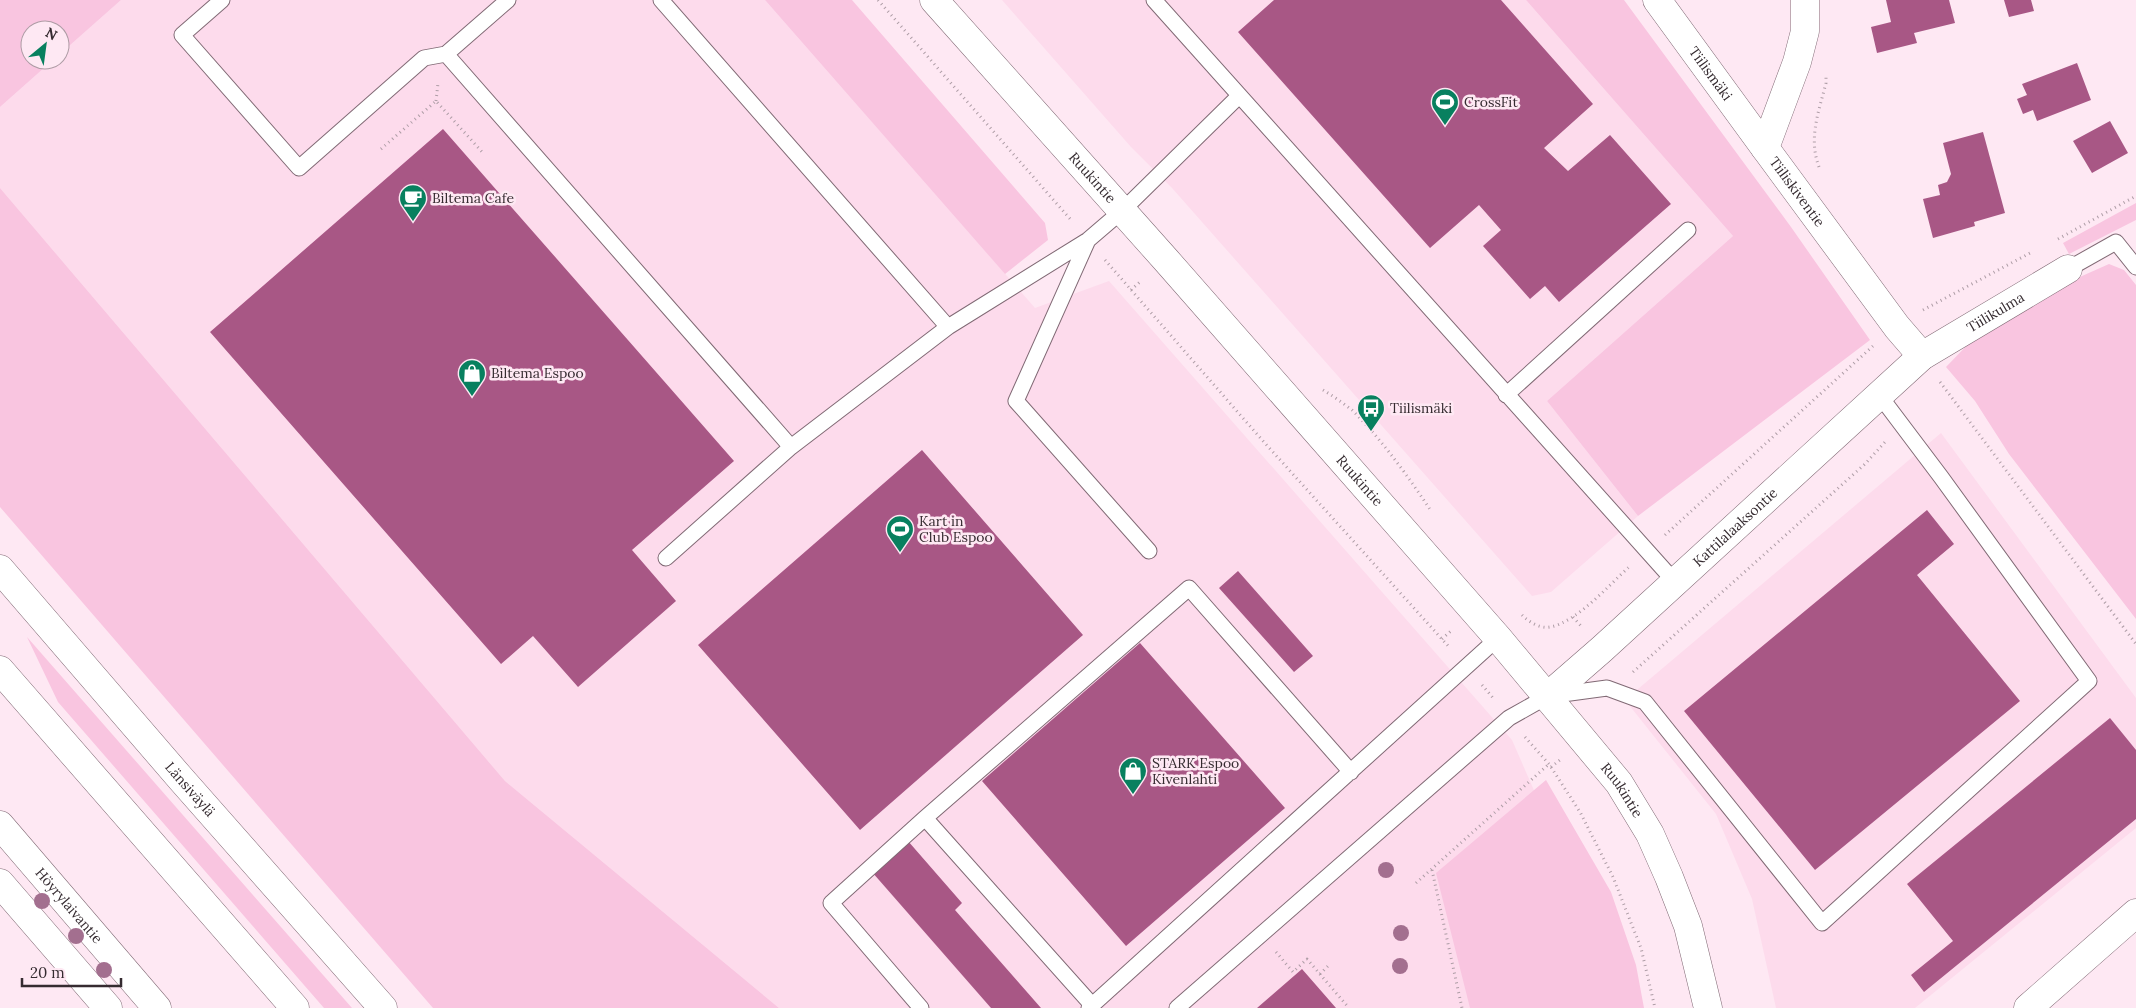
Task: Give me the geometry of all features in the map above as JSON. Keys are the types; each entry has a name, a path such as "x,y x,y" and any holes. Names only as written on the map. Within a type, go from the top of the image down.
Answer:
{"main road":[{"name":"Ruukintie","path":"934,0 1123,210 1498,638 1619,783 1650,834 1669,877 1688,926 1708,1008"},
{"name":"Tiilismäki","path":"1657,0 1765,148"},
{"name":"Tiiliskiventie","path":"1805,0 1805,31 1799,54 1765,148 1897,327 1922,356"},
{"name":"Tiilikulma","path":"1922,356 2068,269"},
{"name":"Kattilalaaksontie","path":"1548,696 1922,356"},
{"name":"Länsiväylä","path":"0,569 187,786 383,1008"},
{"path":"0,670 295,1008"},
{"name":"Höyrylaivantie","path":"0,825 158,1008"},
{"path":"0,883 108,1008"},
{"path":"2028,1008 2136,912"}],"lane":[{"path":"222,0 182,35 299,168 424,58 446,54 508,0"},
{"path":"661,0 948,326"},
{"path":"1154,0 1675,582"},
{"path":"446,54 791,446"},
{"path":"666,558 791,446 948,326 1088,240 1123,210 1239,96"},
{"path":"1506,395 1688,230"},
{"path":"1088,240 1016,401 1149,551"},
{"path":"2068,269 2116,242 2136,267"},
{"path":"1177,1008 1509,718 1548,696 1607,688 1646,702 1822,923 2089,680 1880,396"},
{"path":"920,1008 831,903 925,818 1189,588 1350,772"},
{"path":"925,818 1091,1007 1498,638"}],"path":[{"path":"878,0 1264,441 1466,666 1549,764 1580,812 1613,877 1641,948 1655,1008"},
{"path":"1821,171 1814,155 1814,130 1826,82 1826,73"},
{"path":"381,150 436,101 484,154"},
{"path":"2054,241 2136,196"},
{"path":"1917,313 2036,250"},
{"path":"1517,610 1530,623 1548,628 1573,617 1874,345"},
{"path":"1922,356 2136,644"},
{"path":"1617,692 1626,678 1865,464 1901,425"},
{"path":"1416,883 1549,764"},
{"path":"1432,870 1462,1008"},
{"path":"1262,934 1293,972 1307,959 1349,1008"},
{"path":"1320,974 1328,966"}],"shaded area":[{"path":"0,0 121,0 70,45 70,20 20,20 20,70 42,70 0,107"},
{"path":"121,0 765,0 1035,308 1109,281 1512,740 1607,957 1597,1008 779,1008 505,781 0,188 0,107 42,70 70,70 70,45"},
{"path":"765,0 852,0 1045,223 1048,240 1005,274"},
{"path":"1002,0 1526,0 1733,236 1547,401 1638,516 1551,592 1532,596 1172,188 1131,147"},
{"path":"1526,0 1624,0 1791,227 1870,340 1638,516 1547,401 1733,236"},
{"path":"0,188 505,781 779,1008 433,1008 0,507"},
{"path":"2136,203 2136,220 2069,254 2063,243"},
{"path":"2109,264 2124,270 2136,285 2136,619 2009,454 1975,401 1946,367 1976,336 2082,276"},
{"path":"1941,433 2136,698 2136,828 1915,1008 1776,1008 1752,899 1716,814 1625,700"},
{"path":"27,637 352,1008 324,1008 58,702"},
{"path":"1546,780 1611,892 1636,965 1644,1008 1470,1008 1436,873"}],"building":[{"name":"CrossFit","path":"1274,0 1501,0 1593,104 1544,148 1568,171 1610,135 1671,204 1559,302 1545,286 1530,299 1483,246 1501,230 1479,205 1430,248 1238,32"},
{"path":"1886,0 1949,0 1955,23 1914,33 1917,43 1877,53 1871,27 1891,22"},
{"path":"2004,0 2031,0 2034,11 2009,17"},
{"path":"2077,63 2091,100 2037,121 2033,110 2023,114 2017,99 2027,95 2022,84"},
{"path":"2110,121 2128,153 2092,173 2073,141"},
{"name":"Biltema Espoo","path":"443,129 734,461 632,550 676,601 578,687 533,636 501,664 210,332"},
{"path":"1983,132 2005,213 1974,222 1975,226 1933,238 1923,199 1940,195 1938,185 1947,182 1951,174 1943,143"},
{"path":"922,450 1083,635 860,830 698,645"},
{"path":"1927,510 1954,544 1917,575 2020,701 1815,870 1684,711"},
{"path":"1238,571 1313,656 1294,672 1219,588"},
{"name":"STARK Espoo Kivenlahti","path":"1140,643 1285,808 1126,946 982,781"},
{"path":"2110,718 2136,750 2136,819 1924,992 1911,975 1953,941 1907,884"},
{"path":"908,841 962,903 955,910 1041,1008 991,1008 872,872"},
{"path":"1302,969 1336,1008 1257,1008"}],"place":[{"name":"CrossFit","path":"1445,126"},
{"name":"Biltema Cafe","path":"413,222"},
{"name":"Biltema Espoo","path":"472,397"},
{"name":"Tiilismäki","path":"1371,432"},
{"name":"Kart in Club Espoo","path":"900,553"},
{"name":"STARK Espoo Kivenlahti","path":"1133,795"}]}
